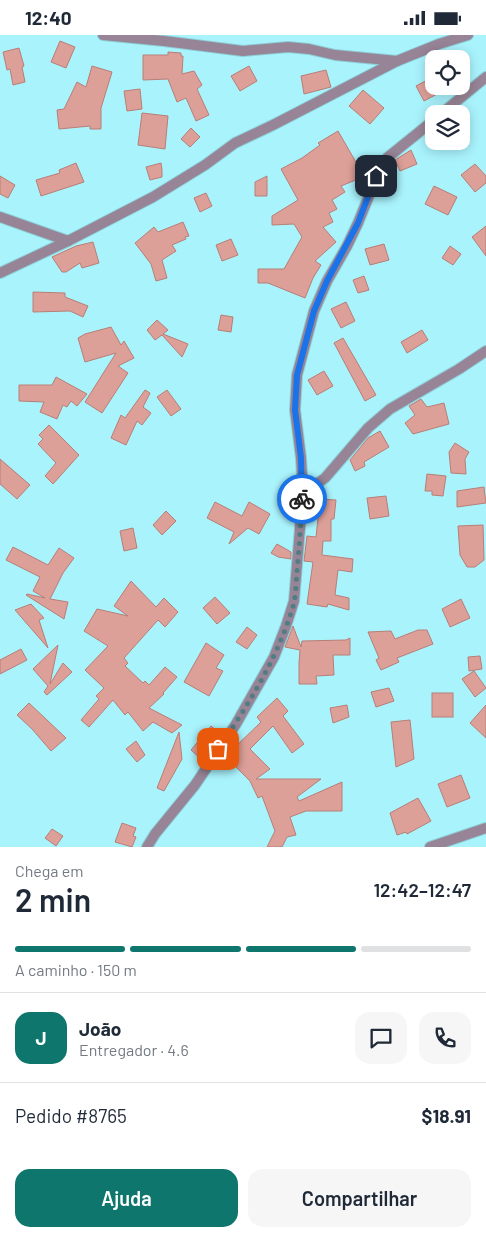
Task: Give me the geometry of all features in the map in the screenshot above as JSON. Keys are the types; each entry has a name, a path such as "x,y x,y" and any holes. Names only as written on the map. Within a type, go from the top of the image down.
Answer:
{"street":[{"path":"104,35 190,39 242,51 288,47 309,49 335,55 398,61"},
{"path":"0,273 68,241 167,188 205,165 235,143 398,61 439,44 468,35"},
{"path":"452,105 486,77"},
{"path":"147,847 155,834 195,785 236,724 274,657 294,601 302,491 301,458 295,410 297,375 314,311 327,281 358,223 381,166 387,158 425,126"},
{"path":"0,217 68,241"},
{"path":"302,491 325,478 368,428 390,409 486,351"},
{"path":"430,847 486,828"}],"building":[{"path":"60,41 75,47 66,68 51,62"},
{"path":"19,48 24,66 22,67 25,82 13,85 10,69 7,70 3,52"},
{"path":"168,52 181,53 181,56 183,56 182,74 194,71 202,85 197,89 209,115 196,121 186,98 177,102 168,79 143,80 143,55 168,55"},
{"path":"92,66 112,72 101,108 101,129 90,129 90,126 59,129 57,110 64,109 77,82 86,87"},
{"path":"249,66 257,81 240,91 231,76"},
{"path":"326,70 331,87 304,94 301,76"},
{"path":"425,81 425,95 435,95 424,101 416,86"},
{"path":"140,89 142,109 127,111 124,91"},
{"path":"363,90 384,108 370,124 349,106"},
{"path":"142,113 168,116 165,149 138,145"},
{"path":"191,128 200,137 190,147 181,139"},
{"path":"338,131 357,164 363,161 368,175 341,186 345,192 332,200 337,209 329,213 333,222 323,227 336,242 315,261 321,265 313,278 305,298 268,283 258,283 258,269 284,269 302,237 294,224 272,225 272,216 298,200 281,169 302,158 320,145 318,143"},
{"path":"411,150 417,164 400,171 395,160"},
{"path":"76,163 84,182 41,196 36,180 60,173 59,170"},
{"path":"161,163 162,177 150,180 146,167"},
{"path":"475,164 486,176 486,183 475,192 461,175"},
{"path":"0,176 15,185 8,198 0,194"},
{"path":"267,176 267,196 255,196 255,182"},
{"path":"434,186 457,197 448,215 425,204"},
{"path":"206,193 212,206 200,212 194,198"},
{"path":"183,222 189,236 172,245 176,251 162,260 167,278 156,281 151,264 135,243 154,227 158,232"},
{"path":"486,226 486,256 472,237"},
{"path":"231,239 238,255 222,261 216,245"},
{"path":"93,242 99,263 82,268 80,263 66,272 62,272 52,257 76,246"},
{"path":"384,244 389,260 370,265 365,249"},
{"path":"450,246 461,254 453,265 442,258"},
{"path":"364,276 369,290 358,293 353,280"},
{"path":"33,292 65,293 65,297 88,306 83,317 70,311 33,312"},
{"path":"346,302 355,321 341,328 331,309"},
{"path":"221,315 233,317 231,332 218,330"},
{"path":"157,320 168,330 163,334 188,344 182,357 162,335 155,340 147,330"},
{"path":"111,327 121,345 124,341 134,358 118,366 128,373 102,413 85,402 116,353 85,362 78,338 85,334"},
{"path":"422,330 428,340 407,353 401,342"},
{"path":"343,338 376,395 365,401 334,343"},
{"path":"324,371 333,386 317,395 308,380"},
{"path":"56,377 87,394 77,406 71,401 67,407 63,405 57,419 40,412 44,402 19,401 19,385 52,385"},
{"path":"145,390 150,393 143,407 151,413 142,425 137,421 126,445 111,438 121,415 125,418"},
{"path":"167,390 181,409 171,416 157,397"},
{"path":"421,399 427,407 444,403 449,424 413,434 405,423 415,415 409,406"},
{"path":"49,425 79,455 53,484 45,476 56,463 38,444 43,439 39,435"},
{"path":"380,431 389,447 364,462 365,466 355,471 350,460 368,438"},
{"path":"455,443 469,452 465,459 466,474 451,473 449,452"},
{"path":"0,459 30,485 17,499 0,484"},
{"path":"427,474 446,476 443,496 432,495 432,491 425,491"},
{"path":"484,487 486,503 457,507 457,491"},
{"path":"386,496 389,516 370,519 367,498"},
{"path":"320,499 336,500 334,519 331,519 331,541 323,541 322,555 353,559 352,572 338,570 335,595 349,598 349,610 328,604 327,607 307,604 313,562 304,561 307,536 316,537"},
{"path":"215,502 242,516 249,502 270,514 259,534 248,528 229,544 234,532 207,518"},
{"path":"166,511 176,521 162,535 153,525"},
{"path":"483,525 484,560 475,567 467,567 460,555 458,526"},
{"path":"133,528 137,548 124,551 120,531"},
{"path":"277,544 291,552 291,559 278,557 271,553"},
{"path":"13,547 48,565 59,548 74,558 63,573 50,599 68,602 64,619 26,595 45,598 33,591 40,577 6,560"},
{"path":"131,581 156,607 164,598 178,612 165,627 158,620 124,658 128,663 125,666 143,683 145,681 149,685 165,667 177,677 164,694 149,708 182,725 172,733 153,722 143,731 128,712 125,715 113,700 89,727 81,720 99,699 96,696 104,688 85,670 108,646 84,631 97,609 128,616 114,606"},
{"path":"215,597 230,613 217,624 203,608"},
{"path":"461,599 470,618 450,627 442,609"},
{"path":"31,604 44,618 39,620 48,648 15,610"},
{"path":"293,626 301,647 302,641 346,640 350,638 350,655 333,655 334,675 316,676 317,684 299,684 300,650 285,647"},
{"path":"247,627 257,635 247,649 236,642"},
{"path":"418,630 427,630 433,644 397,658 399,662 381,670 376,660 379,658 368,632 391,631 395,639"},
{"path":"206,643 224,655 216,668 223,671 209,696 184,682"},
{"path":"58,645 50,684 63,663 72,672 47,695 44,692 48,686 33,669"},
{"path":"21,649 27,660 0,674 0,660"},
{"path":"480,656 482,669 469,671 468,657"},
{"path":"474,671 486,688 475,697 462,679"},
{"path":"389,688 394,701 376,707 371,692"},
{"path":"432,693 453,693 453,717 432,717"},
{"path":"277,698 288,711 283,716 304,744 292,753 273,726 250,749 270,769 256,779 321,779 297,797 299,801 342,782 342,811 306,811 290,817 296,835 287,837 282,847 267,847 275,831 262,796 258,798 250,781 233,764 239,759 231,751 261,722 257,717"},
{"path":"29,703 66,738 51,751 17,715"},
{"path":"347,705 349,717 333,723 330,708"},
{"path":"486,705 486,738 470,723"},
{"path":"410,720 414,759 396,767 391,722"},
{"path":"211,726 221,734 201,759 191,750"},
{"path":"179,732 182,759 164,791 157,788"},
{"path":"136,741 145,755 137,762 126,749"},
{"path":"461,775 470,798 447,807 438,784"},
{"path":"418,798 431,821 407,834 406,832 397,835 390,813"},
{"path":"122,823 136,828 133,836 136,837 132,847 115,842"},
{"path":"52,829 63,836 56,846 45,838"}],"way so far":[{"path":"218,749 236,724 256,690 274,657 286,626 294,601 302,499"}],"route":[{"path":"302,499 301,458 295,410 297,375 302,351 314,311 327,281 358,223 376,176"}]}
